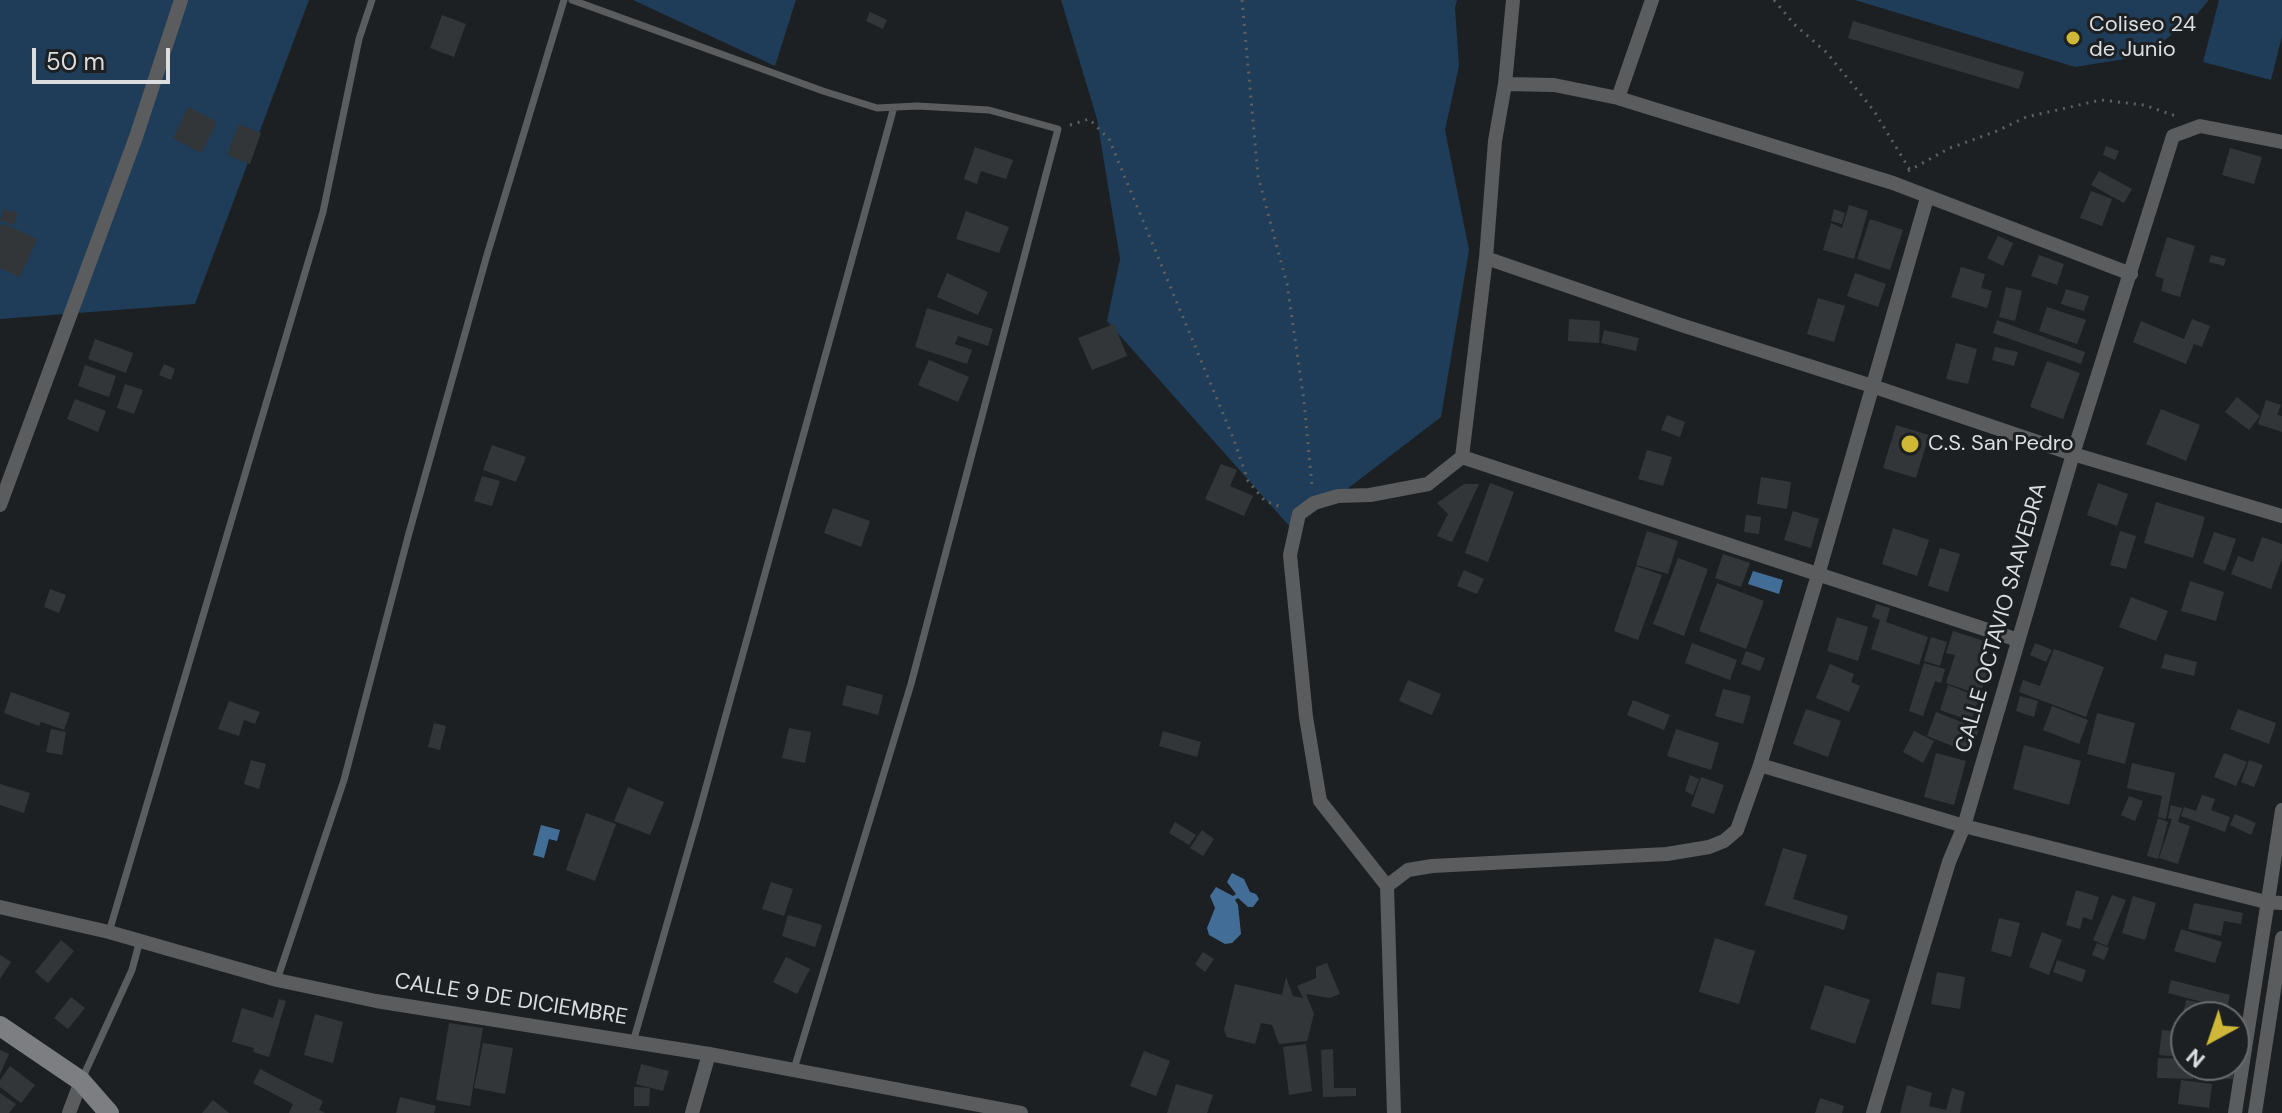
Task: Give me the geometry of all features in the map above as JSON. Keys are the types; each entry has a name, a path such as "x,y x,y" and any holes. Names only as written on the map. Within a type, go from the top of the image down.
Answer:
{"street":[{"path":"0,505 136,137 181,0"},
{"path":"1394,1113 1387,886 1320,801 1297,642 1290,555 1299,514 1314,503 1338,496 1370,495 1428,484 1462,457 1513,0"},
{"path":"1618,98 1652,0"},
{"path":"1505,84 1554,85 1618,98 1893,183 2131,274"},
{"path":"2200,126 2282,142"},
{"name":"CALLE OCTAVIO SAAVEDRA","path":"1873,1113 1945,876 1964,826 2073,454 2173,136 2200,126"},
{"path":"1387,886 1408,870 1432,866 1667,854 1709,847 1724,841 1737,830 1818,575 1927,198"},
{"path":"1486,258 2073,454 2282,516"},
{"path":"1462,457 2018,640"},
{"path":"1760,765 1964,826 2266,902 2282,903"},
{"path":"2235,1113 2282,810"},
{"name":"CALLE 9 DE DICIEMBRE","path":"0,907 140,940 277,980 376,1001 709,1054 1021,1113"},
{"path":"2255,1113 2282,938"},
{"path":"0,1026 81,1081 109,1113"},
{"path":"692,1113 709,1054"},
{"path":"69,1113 81,1081"}],"lane":[{"path":"109,932 323,212 359,39 372,0"},
{"path":"277,980 344,780 487,255 564,0"},
{"path":"572,0 877,108 989,110 1058,129 911,684 794,1069"},
{"path":"633,1042 894,107"},
{"path":"81,1081 132,970 140,940"}],"path":[{"path":"1242,0 1258,176 1287,284 1304,401 1314,503"},
{"path":"1774,0 1794,24 1826,52 1874,111 1927,198"},
{"path":"1893,183 1950,148 2026,117 2101,100 2144,105 2200,126"},
{"path":"1058,129 1089,119 1109,139 1234,440 1248,481 1265,501 1299,514"}],"shaded area":[{"path":"0,0 309,0 195,304 0,319"},
{"path":"633,0 796,0 775,66"},
{"path":"1061,0 1457,0 1459,66 1445,130 1469,250 1441,417 1291,528 1107,321 1120,259 1097,119"},
{"name":"Coliseo 24 de Junio","path":"1855,0 2209,0 2159,45 2125,59 2075,67"},
{"path":"2219,0 2282,0 2282,36 2271,80 2203,62"},
{"path":"1753,571 1783,580 1779,594 1748,584"},
{"path":"541,825 560,830 557,841 549,839 544,858 533,855"},
{"path":"1232,873 1244,879 1250,892 1259,899 1253,907 1248,907 1238,898 1235,900 1241,934 1232,943 1225,944 1209,935 1207,928 1215,908 1210,896 1216,887 1233,896 1236,894 1227,882"}],"building":[{"path":"870,12 887,20 883,29 866,21"},
{"path":"442,15 466,24 454,57 430,48"},
{"path":"1853,21 2024,72 2019,89 1848,38"},
{"path":"188,107 217,122 201,153 173,138"},
{"path":"239,124 261,133 250,164 227,155"},
{"path":"2106,146 2119,151 2115,160 2103,155"},
{"path":"975,147 1013,160 1006,179 981,171 977,184 964,179"},
{"path":"2230,148 2262,157 2254,184 2222,175"},
{"path":"2099,171 2132,189 2124,203 2091,185"},
{"path":"2091,191 2112,199 2102,226 2080,218"},
{"path":"1849,205 1868,211 1854,259 1823,250 1831,223 1842,228"},
{"path":"4,209 18,213 14,225 0,220"},
{"path":"1834,209 1845,213 1842,224 1831,221"},
{"path":"966,211 1009,227 999,253 956,239"},
{"path":"1870,219 1903,230 1890,270 1857,259"},
{"path":"2,223 37,239 20,277 0,268"},
{"path":"1998,236 2013,243 2003,266 1987,258"},
{"path":"2167,237 2195,246 2180,297 2161,291 2164,279 2155,276"},
{"path":"2039,255 2064,264 2057,285 2031,276"},
{"path":"2211,255 2226,259 2224,266 2209,262"},
{"path":"1961,267 1985,274 1981,288 1992,291 1987,308 1951,297"},
{"path":"947,273 988,292 978,315 937,297"},
{"path":"1855,273 1886,284 1878,307 1847,296"},
{"path":"2006,287 2022,291 2015,321 1999,317"},
{"path":"2066,289 2089,296 2084,311 2061,304"},
{"path":"1818,298 1845,306 1834,342 1807,334"},
{"path":"2047,307 2086,320 2077,344 2039,331"},
{"path":"927,308 993,329 988,346 958,336 955,344 972,350 967,364 915,347"},
{"path":"1569,319 1600,321 1599,343 1568,341"},
{"path":"2192,319 2210,326 2202,347 2194,344 2186,364 2133,342 2141,321 2184,339"},
{"path":"1997,320 2085,352 2081,364 1993,333"},
{"path":"1114,324 1127,356 1092,370 1078,338"},
{"path":"1604,330 1639,338 1636,351 1601,343"},
{"path":"95,339 133,353 126,373 88,359"},
{"path":"1956,343 1977,349 1968,384 1946,379"},
{"path":"1995,347 2018,352 2014,366 1992,360"},
{"path":"929,360 969,377 958,402 918,385"},
{"path":"2047,361 2080,373 2063,419 2030,407"},
{"path":"164,364 175,369 171,380 159,375"},
{"path":"85,365 116,376 109,397 78,386"},
{"path":"125,384 143,390 134,414 117,408"},
{"path":"2237,397 2260,416 2249,430 2225,412"},
{"path":"75,399 106,411 98,432 67,419"},
{"path":"2266,400 2281,405 2277,415 2282,416 2282,432 2258,424"},
{"path":"2161,409 2200,425 2186,461 2146,444"},
{"path":"1667,415 1685,422 1680,437 1661,430"},
{"path":"1896,425 1929,435 1916,478 1883,468"},
{"path":"492,445 526,457 516,482 483,470"},
{"path":"1647,450 1672,457 1663,486 1638,479"},
{"path":"1221,464 1237,470 1230,486 1253,496 1244,516 1205,499"},
{"path":"482,476 500,481 492,506 474,501"},
{"path":"1761,477 1791,482 1787,509 1757,504"},
{"path":"1490,483 1514,492 1488,562 1465,553"},
{"path":"2098,483 2128,494 2117,526 2087,515"},
{"path":"1464,484 1479,484 1452,542 1437,536 1448,514 1437,503"},
{"path":"2156,502 2205,517 2193,558 2144,543"},
{"path":"833,508 870,521 861,547 824,533"},
{"path":"1793,511 1819,519 1811,548 1784,540"},
{"path":"1746,515 1761,517 1759,534 1744,532"},
{"path":"1893,528 1929,540 1917,576 1882,564"},
{"path":"1647,531 1678,541 1668,574 1636,565"},
{"path":"2120,531 2136,536 2126,569 2110,565"},
{"path":"2214,532 2236,539 2225,571 2203,563"},
{"path":"2262,537 2282,544 2282,559 2271,589 2231,574 2238,556 2253,562"},
{"path":"1940,548 1960,554 1948,592 1928,586"},
{"path":"1723,554 1750,563 1741,587 1715,578"},
{"path":"1678,558 1708,569 1684,636 1653,624"},
{"path":"1636,566 1662,575 1638,640 1614,631"},
{"path":"1464,570 1484,579 1477,594 1457,586"},
{"path":"2190,581 2224,592 2216,621 2181,611"},
{"path":"1717,583 1764,601 1746,649 1699,631"},
{"path":"50,589 66,595 59,613 44,607"},
{"path":"2131,597 2168,611 2156,641 2119,627"},
{"path":"1876,604 1890,608 1886,622 1928,637 1919,665 1871,649 1880,620 1872,617"},
{"path":"1837,617 1868,627 1858,661 1827,651"},
{"path":"1953,631 1990,643 1985,659 1991,661 1980,695 1946,683 1955,655 1946,653"},
{"path":"1931,637 1947,642 1940,666 1924,661"},
{"path":"1692,643 1737,660 1730,680 1685,663"},
{"path":"2035,643 2052,650 2046,662 2030,655"},
{"path":"2054,649 2104,667 2086,717 2019,692 2023,680 2040,686"},
{"path":"1746,651 1765,658 1760,671 1741,664"},
{"path":"2165,654 2197,662 2194,676 2161,668"},
{"path":"1924,663 1945,669 1941,683 1935,681 1923,716 1909,711"},
{"path":"1830,664 1854,674 1851,682 1860,686 1849,712 1816,698"},
{"path":"1408,680 1441,694 1432,715 1399,701"},
{"path":"847,685 883,695 878,715 842,705"},
{"path":"1948,685 1979,697 1971,721 1940,710"},
{"path":"1723,689 1751,696 1743,724 1715,716"},
{"path":"11,692 70,713 64,730 41,722 39,726 4,713"},
{"path":"2020,696 2038,701 2034,717 2016,711"},
{"path":"1633,700 1670,715 1664,730 1627,715"},
{"path":"229,701 260,712 255,724 244,720 239,736 218,729"},
{"path":"2052,706 2088,720 2079,744 2043,730"},
{"path":"1806,709 1841,721 1828,757 1793,744"},
{"path":"2238,709 2276,723 2269,744 2230,729"},
{"path":"1936,712 1979,729 1970,753 1927,736"},
{"path":"2097,713 2135,723 2125,764 2087,754"},
{"path":"434,723 446,726 440,750 428,747"},
{"path":"789,728 811,732 805,763 782,758"},
{"path":"51,729 66,732 62,755 46,752"},
{"path":"1676,729 1719,743 1711,770 1667,756"},
{"path":"1163,731 1201,742 1197,757 1159,746"},
{"path":"1914,731 1934,741 1923,763 1903,752"},
{"path":"2024,745 2081,761 2069,805 2013,789"},
{"path":"1936,753 1966,761 1954,805 1924,797"},
{"path":"2224,753 2247,762 2236,786 2214,777"},
{"path":"251,760 266,764 259,789 244,784"},
{"path":"2249,760 2263,765 2254,787 2241,782"},
{"path":"2132,763 2175,773 2166,819 2158,817 2162,796 2127,788"},
{"path":"1690,775 1699,779 1693,795 1685,791"},
{"path":"1701,777 1724,785 1714,814 1691,806"},
{"path":"0,784 30,793 24,813 0,805"},
{"path":"628,787 664,802 650,835 614,821"},
{"path":"2202,795 2215,799 2211,810 2230,817 2225,832 2181,816 2184,807 2196,811"},
{"path":"2129,796 2143,801 2135,821 2121,815"},
{"path":"2171,805 2182,808 2178,822 2190,826 2178,864 2159,858 2172,819 2168,818"},
{"path":"586,813 616,824 595,881 566,870"},
{"path":"2235,814 2256,823 2251,835 2230,825"},
{"path":"2158,818 2168,822 2158,859 2147,856"},
{"path":"1175,822 1196,835 1189,845 1169,833"},
{"path":"1202,830 1214,839 1203,856 1190,848"},
{"path":"1783,848 1807,855 1793,899 1848,916 1844,930 1765,905"},
{"path":"771,882 793,889 784,916 762,909"},
{"path":"2076,890 2099,897 2092,920 2083,917 2080,929 2066,925"},
{"path":"2112,895 2126,900 2107,946 2093,940"},
{"path":"2133,896 2156,903 2145,940 2122,933"},
{"path":"2194,903 2243,913 2241,924 2224,921 2221,936 2188,929"},
{"path":"788,915 822,925 815,947 782,936"},
{"path":"1999,918 2020,923 2011,957 1991,951"},
{"path":"2181,929 2222,942 2215,963 2174,951"},
{"path":"2042,932 2062,940 2049,975 2029,967"},
{"path":"1715,938 1755,951 1739,1004 1699,992"},
{"path":"61,940 74,951 48,983 35,972"},
{"path":"2097,943 2109,948 2104,960 2092,955"},
{"path":"1203,952 1214,959 1205,972 1195,964"},
{"path":"0,955 11,962 0,979"},
{"path":"786,957 810,969 797,994 773,982"},
{"path":"2057,960 2086,970 2082,982 2053,972"},
{"path":"1327,963 1340,994 1330,998 1306,994 1314,1014 1307,1041 1279,1044 1272,1025 1261,1023 1255,1044 1227,1037 1224,1030 1235,984 1282,995 1286,977 1293,996 1303,998 1297,986 1316,978 1316,967"},
{"path":"1937,972 1965,977 1960,1009 1931,1004"},
{"path":"2171,980 2230,995 2229,1001 2198,1001 2168,993"},
{"path":"1825,985 1870,1000 1855,1044 1810,1029"},
{"path":"71,997 85,1008 68,1029 54,1018"},
{"path":"279,999 286,1001 269,1057 253,1052 254,1048 232,1042 242,1008 273,1018"},
{"path":"315,1014 343,1022 333,1063 304,1055"},
{"path":"449,1023 483,1028 470,1106 436,1100"},
{"path":"2162,1030 2170,1031 2170,1056 2159,1055"},
{"path":"483,1043 513,1048 505,1094 474,1088"},
{"path":"1306,1044 1312,1091 1289,1095 1283,1047"},
{"path":"1333,1049 1334,1088 1356,1088 1356,1096 1323,1097 1321,1050"},
{"path":"0,1050 9,1054 0,1074"},
{"path":"1144,1051 1170,1061 1156,1096 1130,1086"},
{"path":"2158,1058 2170,1058 2170,1078 2157,1078"},
{"path":"641,1064 669,1071 663,1091 636,1084"},
{"path":"10,1066 35,1085 21,1103 0,1087 0,1080"},
{"path":"260,1069 323,1101 319,1110 325,1113 289,1113 293,1104 253,1083"},
{"path":"2181,1081 2212,1084 2209,1108 2178,1104"},
{"path":"1176,1084 1213,1095 1207,1113 1167,1113"},
{"path":"1907,1085 1932,1093 1929,1106 1946,1110 1952,1088 1965,1092 1960,1113 1900,1113"},
{"path":"634,1087 650,1088 649,1106 634,1106"},
{"path":"0,1093 16,1104 9,1113 0,1113"},
{"path":"400,1097 436,1106 434,1113 396,1113"},
{"path":"1820,1098 1844,1106 1842,1113 1815,1113"},
{"path":"213,1100 229,1113 202,1113"}],"place":[{"name":"Coliseo 24 de Junio","path":"2073,38"},
{"name":"C.S. San Pedro","path":"1910,444"}]}
